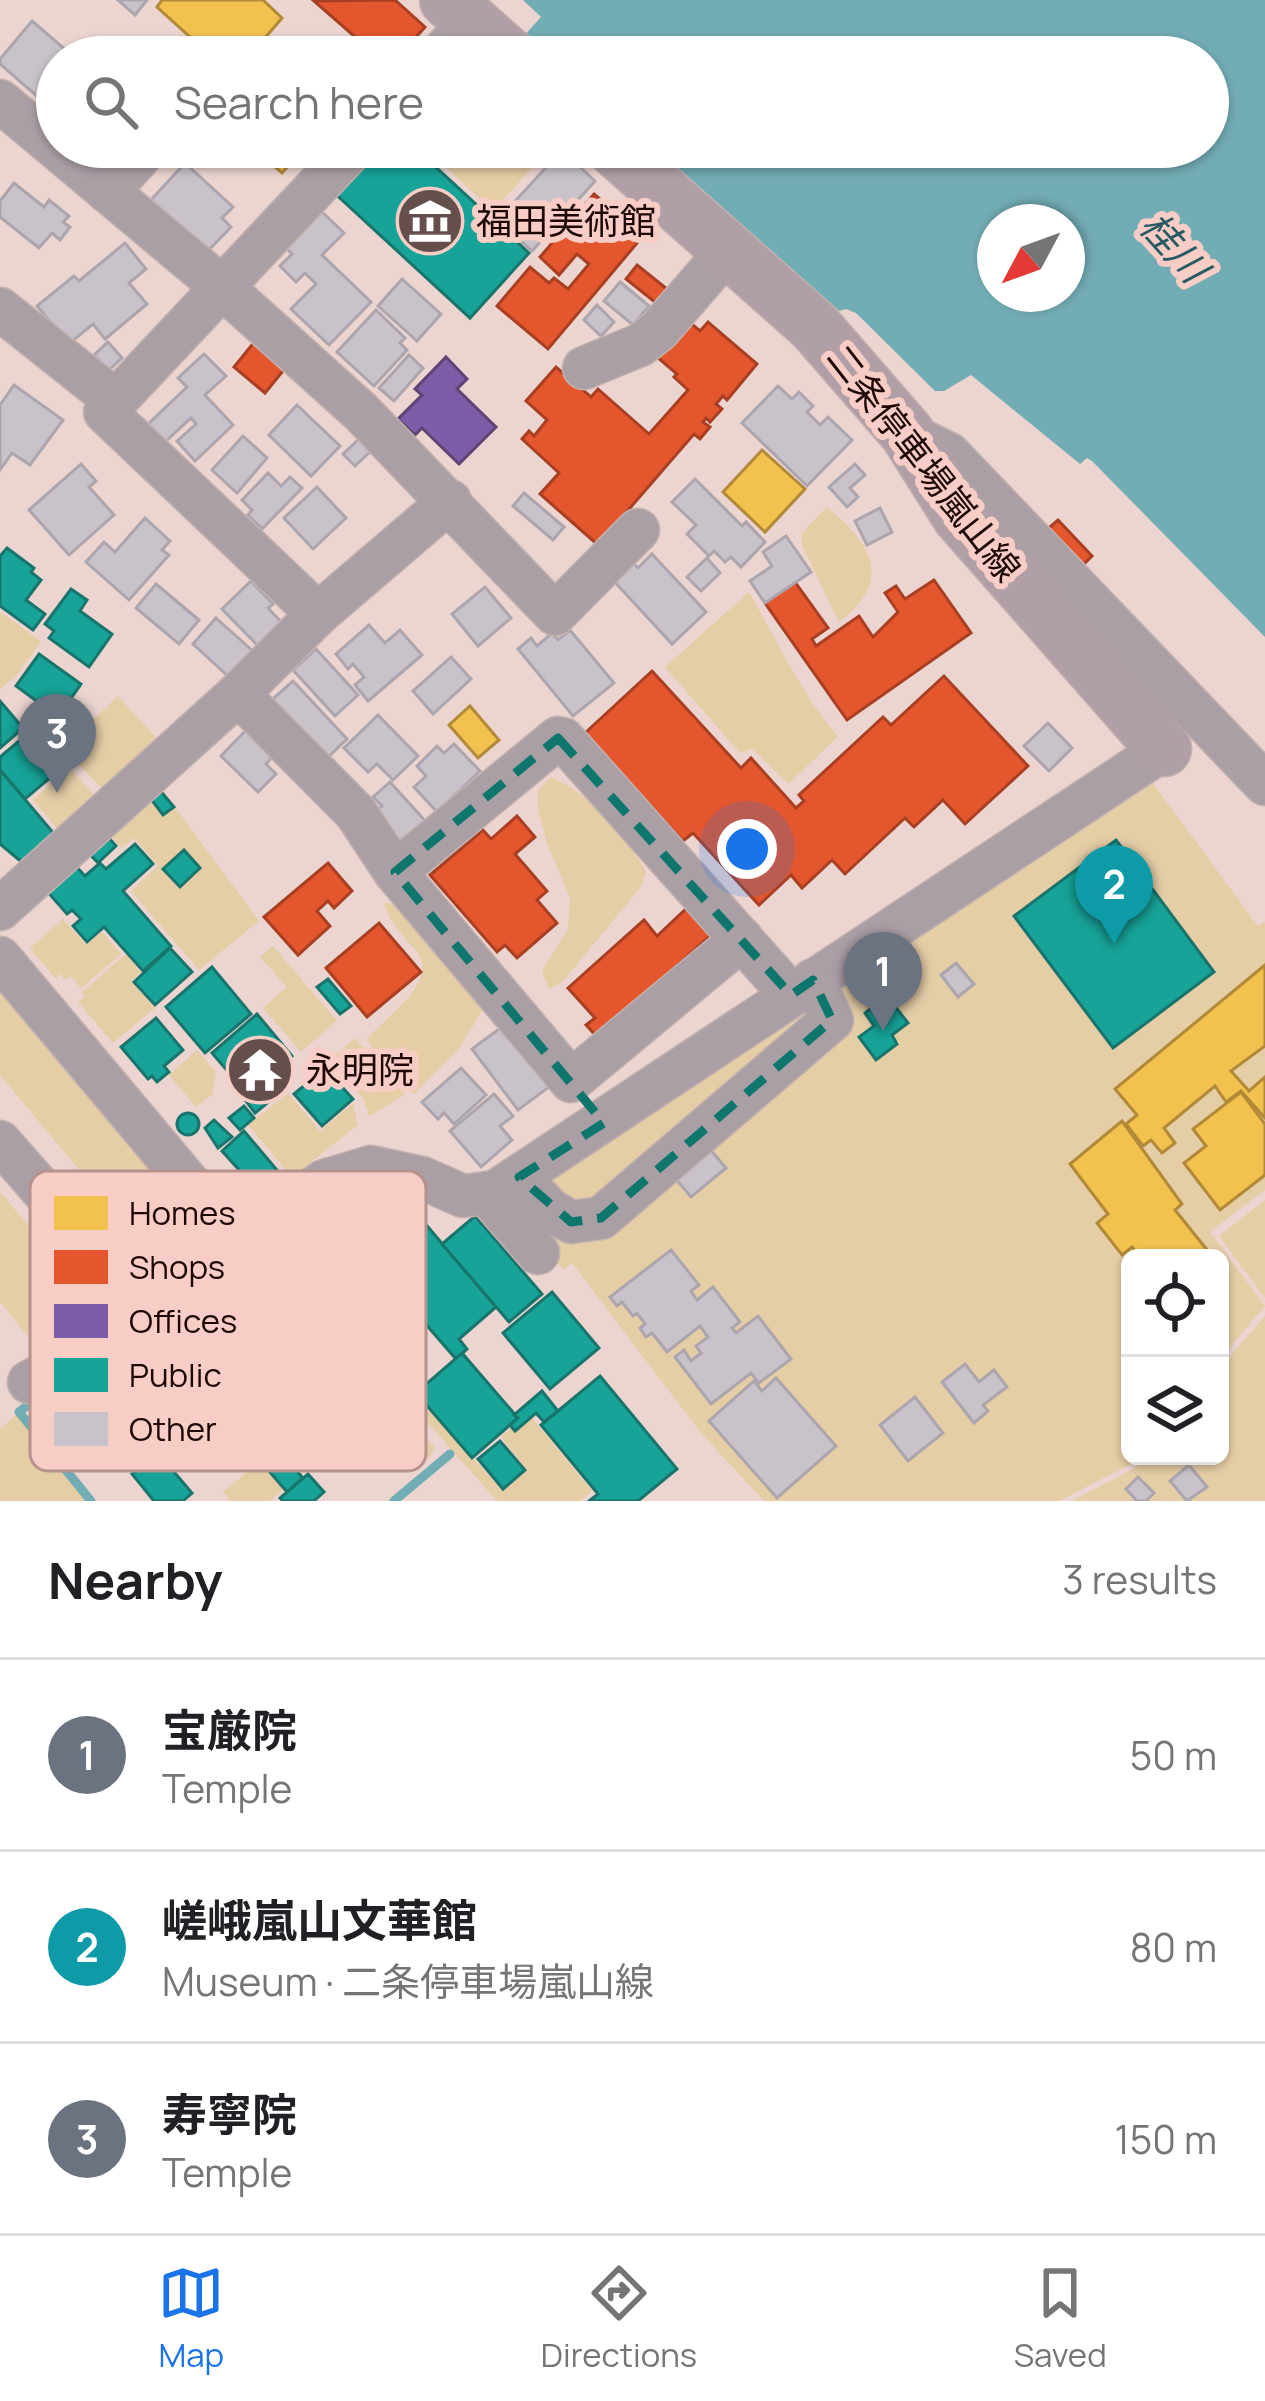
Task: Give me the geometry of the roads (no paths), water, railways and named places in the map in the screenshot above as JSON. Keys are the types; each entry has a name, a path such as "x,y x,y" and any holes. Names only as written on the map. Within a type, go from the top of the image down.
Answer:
{"main road":[{"name":"二条停車場嵐山線","path":"636,168 815,327 907,434 960,517 1164,748"}],"street":[{"path":"0,101 36,132"},
{"path":"79,168 361,412 555,614 638,530"},
{"path":"107,192 129,168"},
{"path":"318,614 105,412 335,168"},
{"path":"584,368 640,345 659,330 728,250"},
{"path":"0,309 116,401"},
{"path":"907,434 949,454 1265,784"},
{"path":"0,909 238,694 318,614 450,501"},
{"path":"238,694 356,813 395,872 603,1123"},
{"path":"395,872 558,738 742,939 802,987 832,1020 601,1218 571,1222 502,1185"},
{"path":"426,1180 464,1196 502,1185 603,1123 1164,748"},
{"path":"571,1081 742,939"},
{"path":"0,958 178,1171"},
{"path":"2,1148 30,1179"},
{"path":"357,1171 370,1167 389,1171"},
{"path":"502,1185 538,1253"}],"water":[{"name":"桂川","path":"523,0 1265,0 1265,637 1092,461 1087,458 1080,464 971,375 944,391 935,391 856,313 835,312 672,168 1229,168 1229,36 524,36 541,17"}],"waterway":[{"path":"30,1404 19,1412 30,1426"},
{"path":"394,1501 450,1454"},
{"path":"67,1471 91,1501"}],"place":[{"name":"福田美術館","path":"430,221"},
{"name":"寿寧院","path":"57,793"},
{"name":"嵯峨嵐山文華館","path":"1114,944"},
{"name":"宝厳院","path":"883,1031"},
{"name":"永明院","path":"260,1070"}]}
